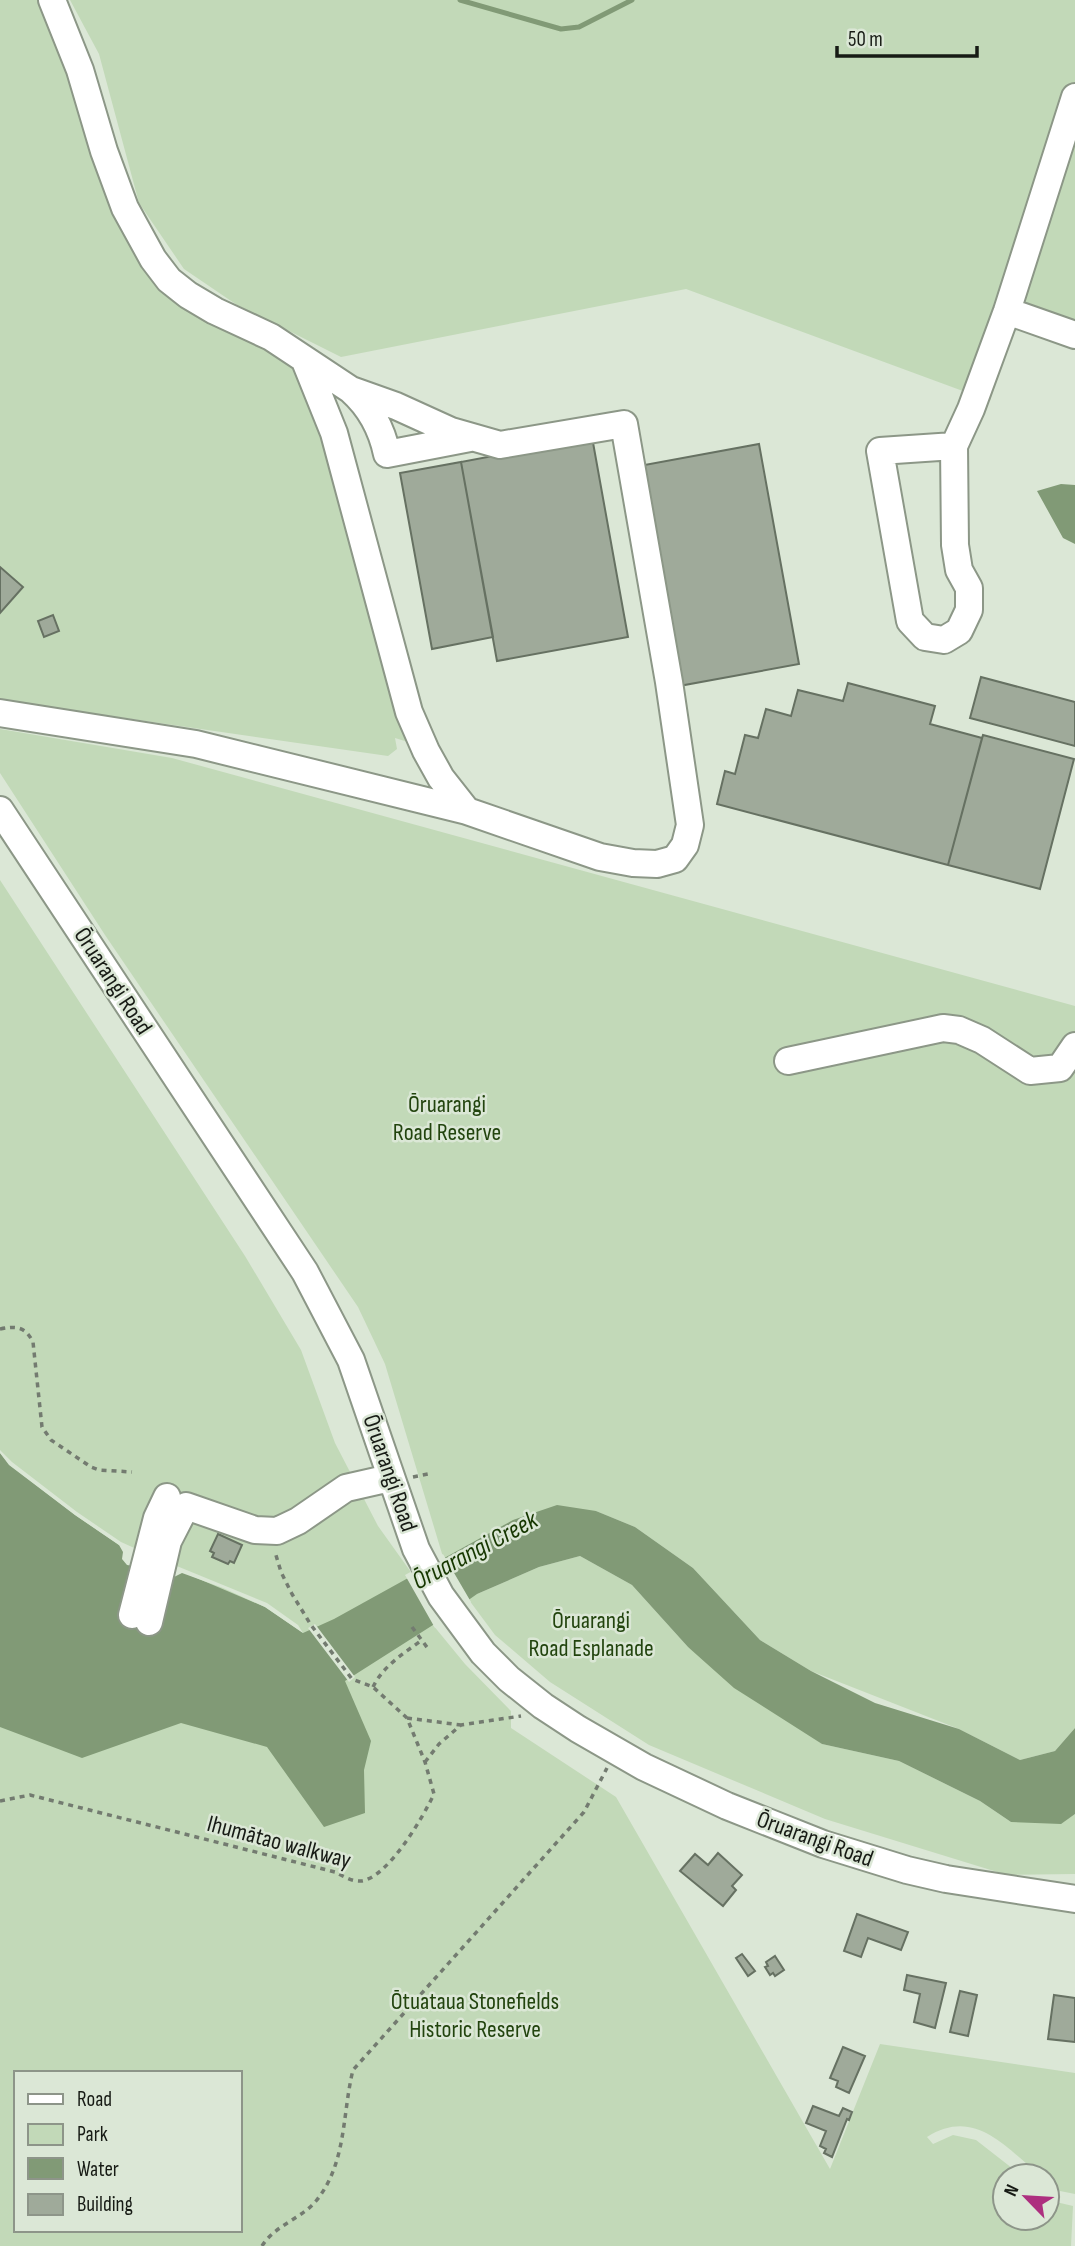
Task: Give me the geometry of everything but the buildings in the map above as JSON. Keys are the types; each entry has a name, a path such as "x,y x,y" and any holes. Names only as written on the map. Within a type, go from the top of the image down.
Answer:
{"street":[{"path":"52,0 80,70 115,182 137,232 169,280 188,296 271,337 351,390 360,398 375,421 387,454 471,437"},
{"path":"954,446 880,451 910,621 925,637 944,640 959,631 969,610 969,588 959,570 956,545 954,446 971,409 1007,311 1075,97"},
{"path":"1007,311 1075,335"},
{"path":"305,361 334,433 409,712 441,778 467,811"},
{"path":"0,713 196,744 467,811 600,856 633,863 657,864 676,859 685,845 690,825 669,682 624,424 500,445 451,431 396,406 351,390"},
{"name":"Ōruarangi Road","path":"0,810 305,1272 351,1360 416,1549 441,1596 483,1653 509,1679 543,1706 644,1768 727,1806 823,1844 907,1870 946,1879 1075,1899"},
{"path":"788,1061 943,1028 959,1030 982,1040 1030,1071 1060,1068 1075,1046"},
{"path":"140,1619 168,1541 176,1501 255,1530 271,1532 283,1529 346,1488 390,1478"}],"path":[{"path":"0,1329 12,1327 28,1332 33,1342 42,1427 51,1440 99,1470 132,1472"},
{"name":"Ihumātao walkway","path":"0,1801 30,1795 335,1872 353,1881 364,1881 386,1866 412,1835 434,1794 425,1762 407,1718 373,1687 352,1679 312,1625 281,1572 273,1546 255,1530"},
{"path":"412,1627 429,1650"},
{"path":"373,1687 378,1675 422,1640"},
{"path":"407,1718 461,1725 528,1715"},
{"path":"425,1762 439,1744 461,1725"},
{"path":"261,2246 283,2225 295,2219 316,2201 338,2163 346,2098 353,2070 584,1812 608,1766"}],"green space":[{"path":"0,0 44,0 132,245 282,353 298,372 339,489 408,742 395,738 397,749 388,756 0,700"},
{"path":"70,0 1075,0 1075,350 1013,327 990,401 686,289 341,357 237,305 184,269 139,203 99,54"},
{"path":"0,729 172,758 1075,1006 1075,1728 1055,1751 1020,1760 959,1729 811,1671 760,1640 693,1568 635,1527 596,1511 477,1594 539,1567 580,1556 632,1585 688,1647 822,1744 899,1761 980,1801 1011,1822 1063,1822 1075,1814 1075,1874 1007,1875 825,1819 649,1745 550,1682 495,1635 469,1600 433,1625 465,1664 511,1711 511,1728 616,1797 830,2169 880,2044 1075,2073 1075,2194 1061,2191 1061,2162 1024,2162 988,2134 960,2126 944,2129 927,2137 933,2144 953,2135 976,2140 1004,2162 991,2162 991,2232 1061,2232 1061,2203 1073,2206 1071,2246 0,2246 0,880 245,1256 301,1350 335,1443 378,1526 413,1575 443,1557 385,1364 358,1307 105,935 0,773"}],"water":[{"path":"1061,484 1075,485 1075,544 1063,538 1037,491"},
{"name":"Ōruarangi Creek","path":"0,1453 10,1465 119,1545 265,1607 303,1633 334,1619 513,1520 557,1505 596,1511 635,1527 693,1568 760,1640 811,1671 875,1703 959,1729 1020,1760 1055,1751 1075,1728 1075,1814 1061,1824 1011,1822 980,1801 899,1761 822,1744 734,1688 688,1647 632,1585 580,1556 539,1567 477,1594 345,1681 371,1741 364,1770 365,1813 324,1827 267,1747 181,1723 82,1758 0,1727"}],"pier":[{"path":"0,1450 77,1512 121,1542 141,1551 133,1566 127,1565 122,1559 123,1552 119,1545 9,1465"},
{"path":"443,1554 471,1602 435,1628 405,1575"},
{"path":"167,1562 267,1603 298,1625 303,1633 265,1607 223,1588 182,1573 170,1579"},
{"path":"315,1624 355,1677 349,1682 308,1628"}],"waterway":[{"path":"460,0 561,29 579,27 632,0"}],"park label":[{"name":"Ōruarangi Road Reserve","path":"447,1118"},
{"name":"Ōruarangi Road Esplanade","path":"591,1634"},
{"name":"Ōtuataua Stonefields Historic Reserve","path":"475,2015"}]}
